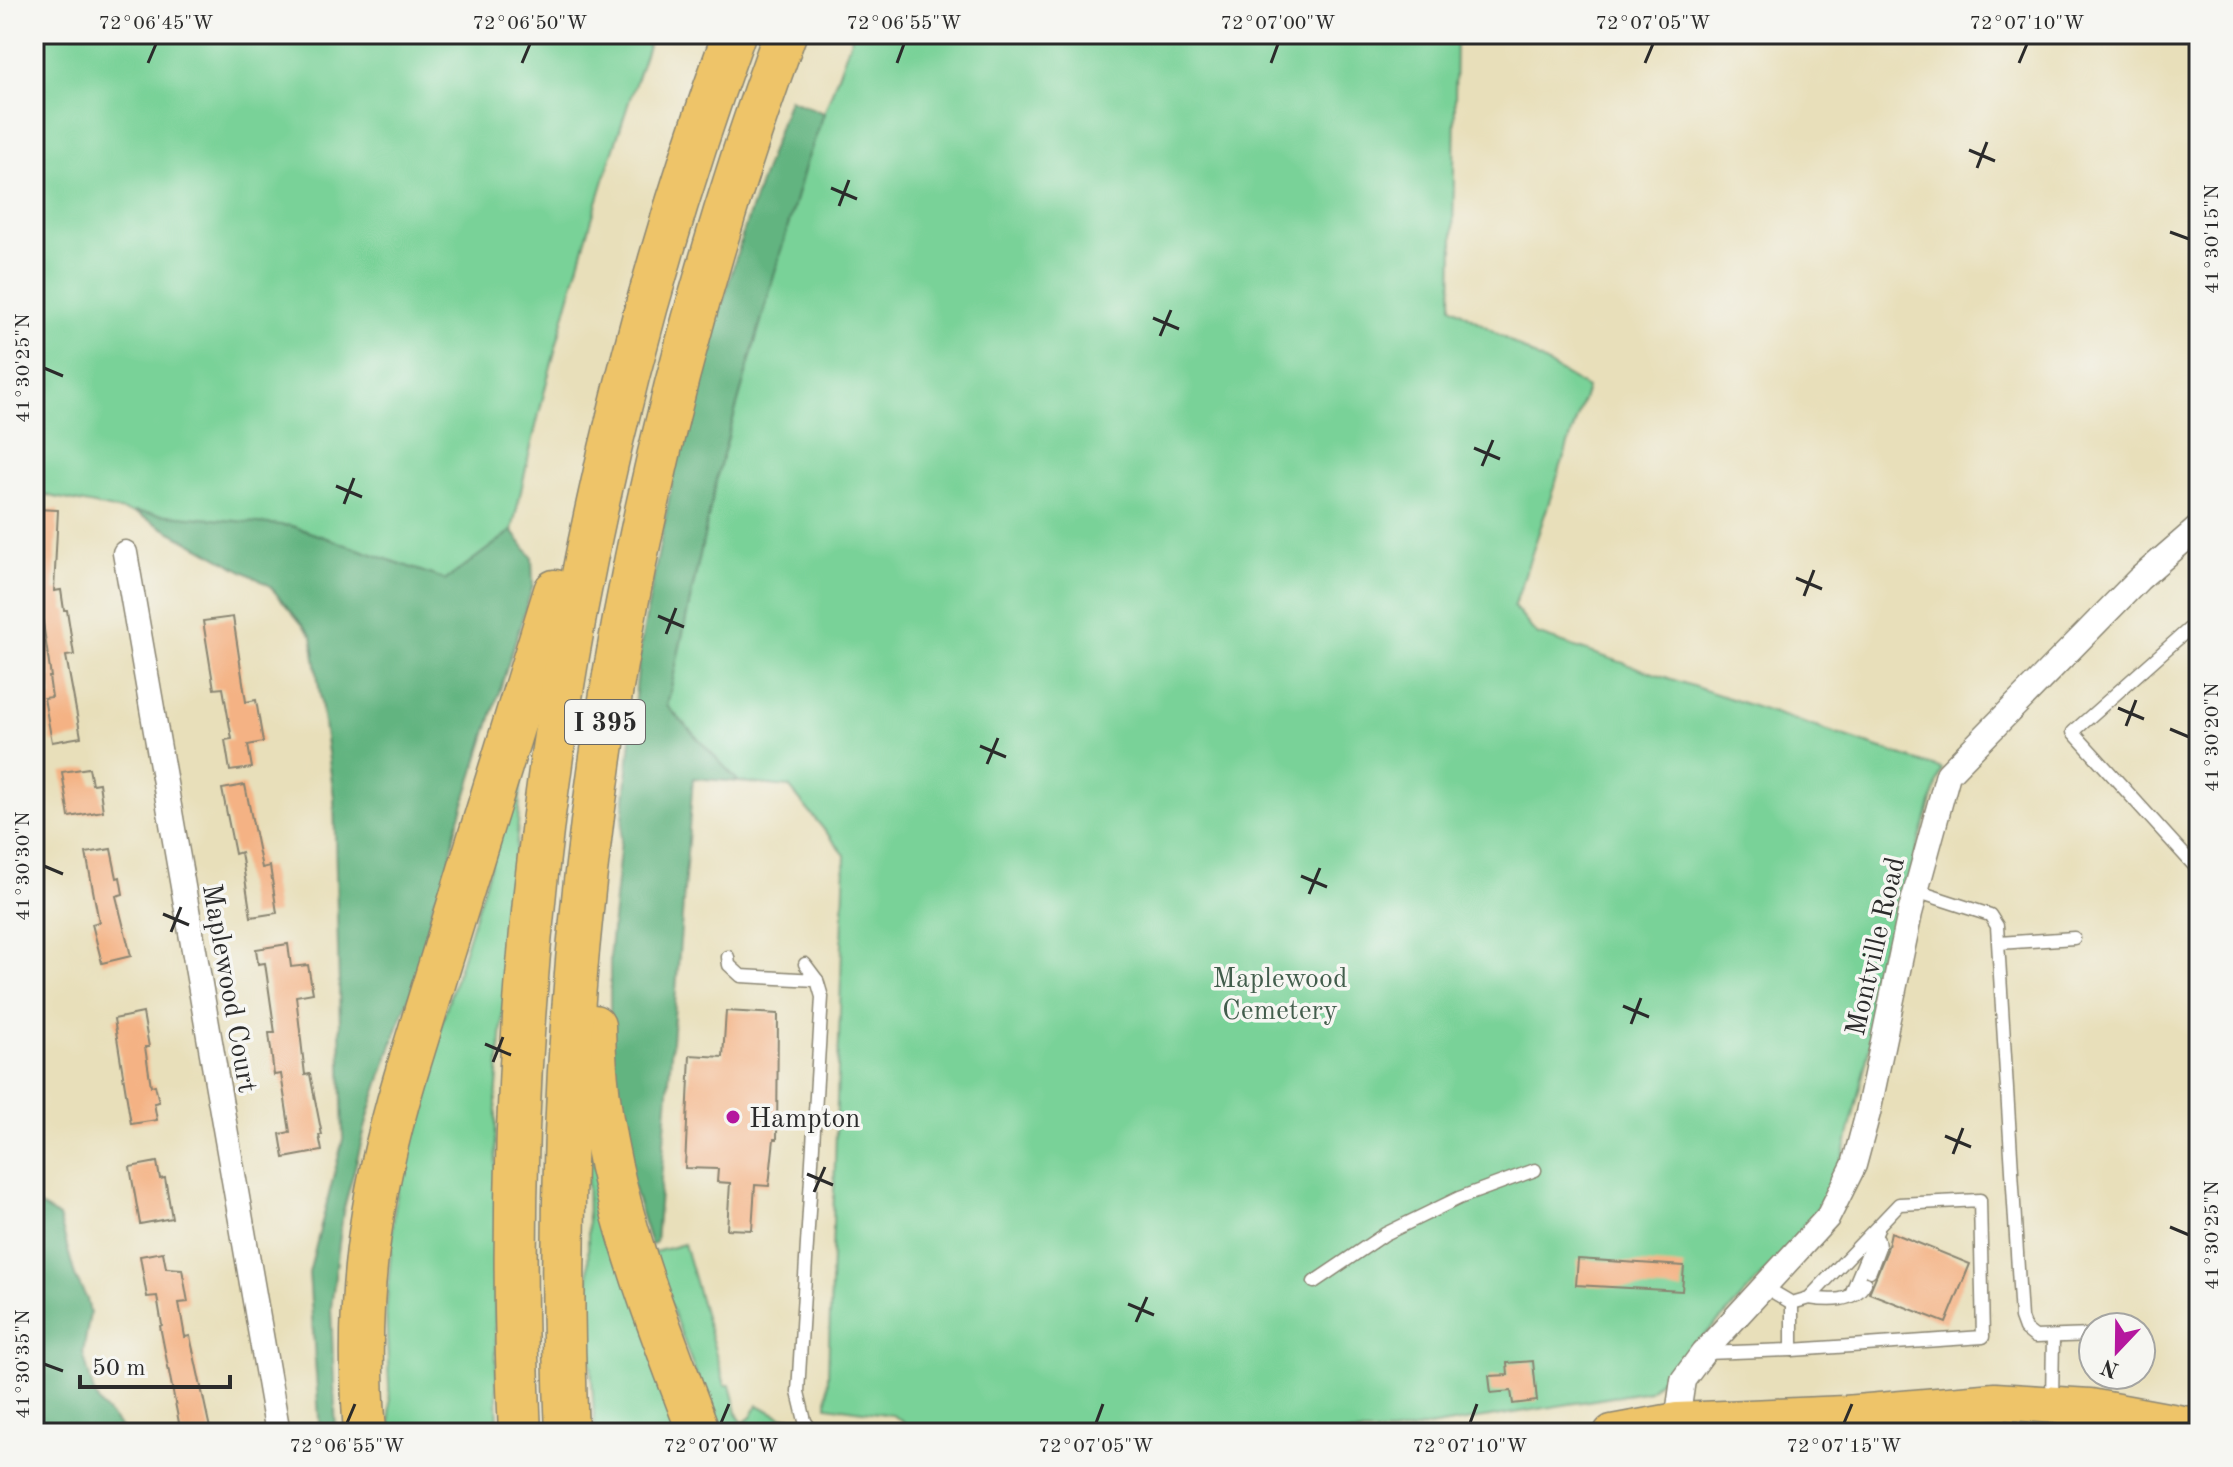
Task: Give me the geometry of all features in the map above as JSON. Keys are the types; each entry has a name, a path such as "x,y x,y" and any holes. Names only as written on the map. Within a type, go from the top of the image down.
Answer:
{"highway":[{"name":"I 395","path":"520,1433 516,1204 521,1071 531,925 556,725 602,479 652,283 691,156 734,34"},
{"name":"I 395","path":"567,1433 563,1309 566,1116 583,889 599,760 620,636 664,429 717,237 785,34"},
{"path":"365,1433 362,1294 388,1139 564,563 585,510 602,479"},
{"path":"583,889 594,947 595,1056 607,1158 631,1242 699,1433"}],"main road":[{"path":"1612,1433 1677,1421 1845,1414 1995,1401 2090,1407 2199,1427"}],"street":[{"name":"Montville Road","path":"1677,1421 1683,1380 1703,1353 1828,1217 1854,1165 1916,891 1948,774 2139,579 2199,527"},
{"name":"Maplewood Court","path":"125,553 278,1433"}],"lane":[{"path":"2199,620 2073,732 2199,871"},
{"path":"1916,891 1990,915 1997,926 2021,1318 2025,1329 2035,1337 2077,1336"},
{"path":"1999,943 2074,938"},
{"path":"728,957 729,965 741,976 817,980"},
{"path":"805,964 817,980 822,997 798,1392 805,1421 813,1433"},
{"path":"1314,1282 1398,1228 1459,1198 1535,1170"},
{"path":"1703,1353 1983,1337 1980,1200 1899,1204 1809,1298"},
{"path":"1851,1294 1883,1219"},
{"path":"1763,1286 1792,1303 1809,1298 1836,1302 1863,1289 1879,1247 1877,1232"},
{"path":"1792,1303 1792,1350"},
{"path":"2052,1404 2053,1337"}],"green space":[{"path":"34,34 652,34 574,280 512,531 446,580 292,526 139,514 34,493"},
{"name":"Maplewood Cemetery","path":"853,34 1456,34 1452,306 1587,388 1514,607 1536,634 1942,769 1918,845 1840,1170 1806,1228 1649,1391 1392,1433 913,1433 892,1415 827,1406 845,855 789,787 739,782 667,706 718,472 806,163"},
{"path":"789,99 824,113 806,163 718,472 667,706 739,782 693,778 656,1242 651,1245 618,1138 610,1059 610,950 640,648 675,467 744,230"},
{"path":"134,512 292,526 446,580 512,531 532,557 533,585 455,832 448,874 433,903 419,972 370,1110 343,1212 331,1308 336,1433 320,1433 309,1273 343,1139 334,797 312,636 269,585"},
{"path":"523,761 496,1100 498,1433 391,1433 386,1313 394,1212 405,1141"},
{"path":"587,1142 688,1433 595,1433 589,1326"},
{"path":"34,1202 59,1217 75,1276 87,1299 90,1313 83,1353 94,1393 100,1405 126,1433 34,1433"},
{"path":"684,1244 725,1385 730,1385 738,1416 743,1423 758,1405 782,1417 790,1417 793,1433 718,1433 651,1253"}],"building":[{"path":"34,509 58,510 54,591 61,590 64,610 67,610 74,655 66,656 81,737 52,742 44,698 52,697 51,677 34,575"},
{"path":"233,617 246,702 256,700 263,742 248,745 252,768 230,771 225,740 232,739 223,688 214,689 203,621"},
{"path":"89,768 92,784 99,783 103,811 69,817 62,772"},
{"path":"245,785 262,868 270,866 277,913 251,917 241,852 235,854 222,789"},
{"path":"111,849 123,894 116,896 131,956 102,963 92,924 99,922 86,853"},
{"path":"288,944 291,967 308,965 313,993 296,996 305,1075 310,1074 322,1135 319,1135 322,1151 284,1158 280,1134 290,1132 281,1074 274,1075 269,1033 275,1033 265,963 258,964 256,949"},
{"name":"Hampton","path":"726,1011 778,1014 777,1139 774,1139 769,1186 755,1185 752,1230 727,1229 730,1183 717,1182 718,1169 685,1168 690,1055 723,1057"},
{"path":"143,1013 151,1086 155,1085 159,1102 154,1103 157,1120 131,1124 114,1019"},
{"path":"157,1162 160,1179 165,1178 172,1218 140,1224 130,1167"},
{"path":"1891,1232 1970,1264 1946,1323 1869,1293"},
{"path":"163,1252 166,1268 182,1269 188,1302 179,1303 185,1337 190,1336 211,1433 181,1433 157,1296 147,1297 140,1256"},
{"path":"1578,1259 1684,1266 1682,1291 1576,1285"},
{"path":"1533,1361 1537,1401 1513,1404 1511,1391 1491,1393 1489,1376 1508,1375 1507,1363"}],"place":[{"name":"Hampton","path":"733,1117"}]}
